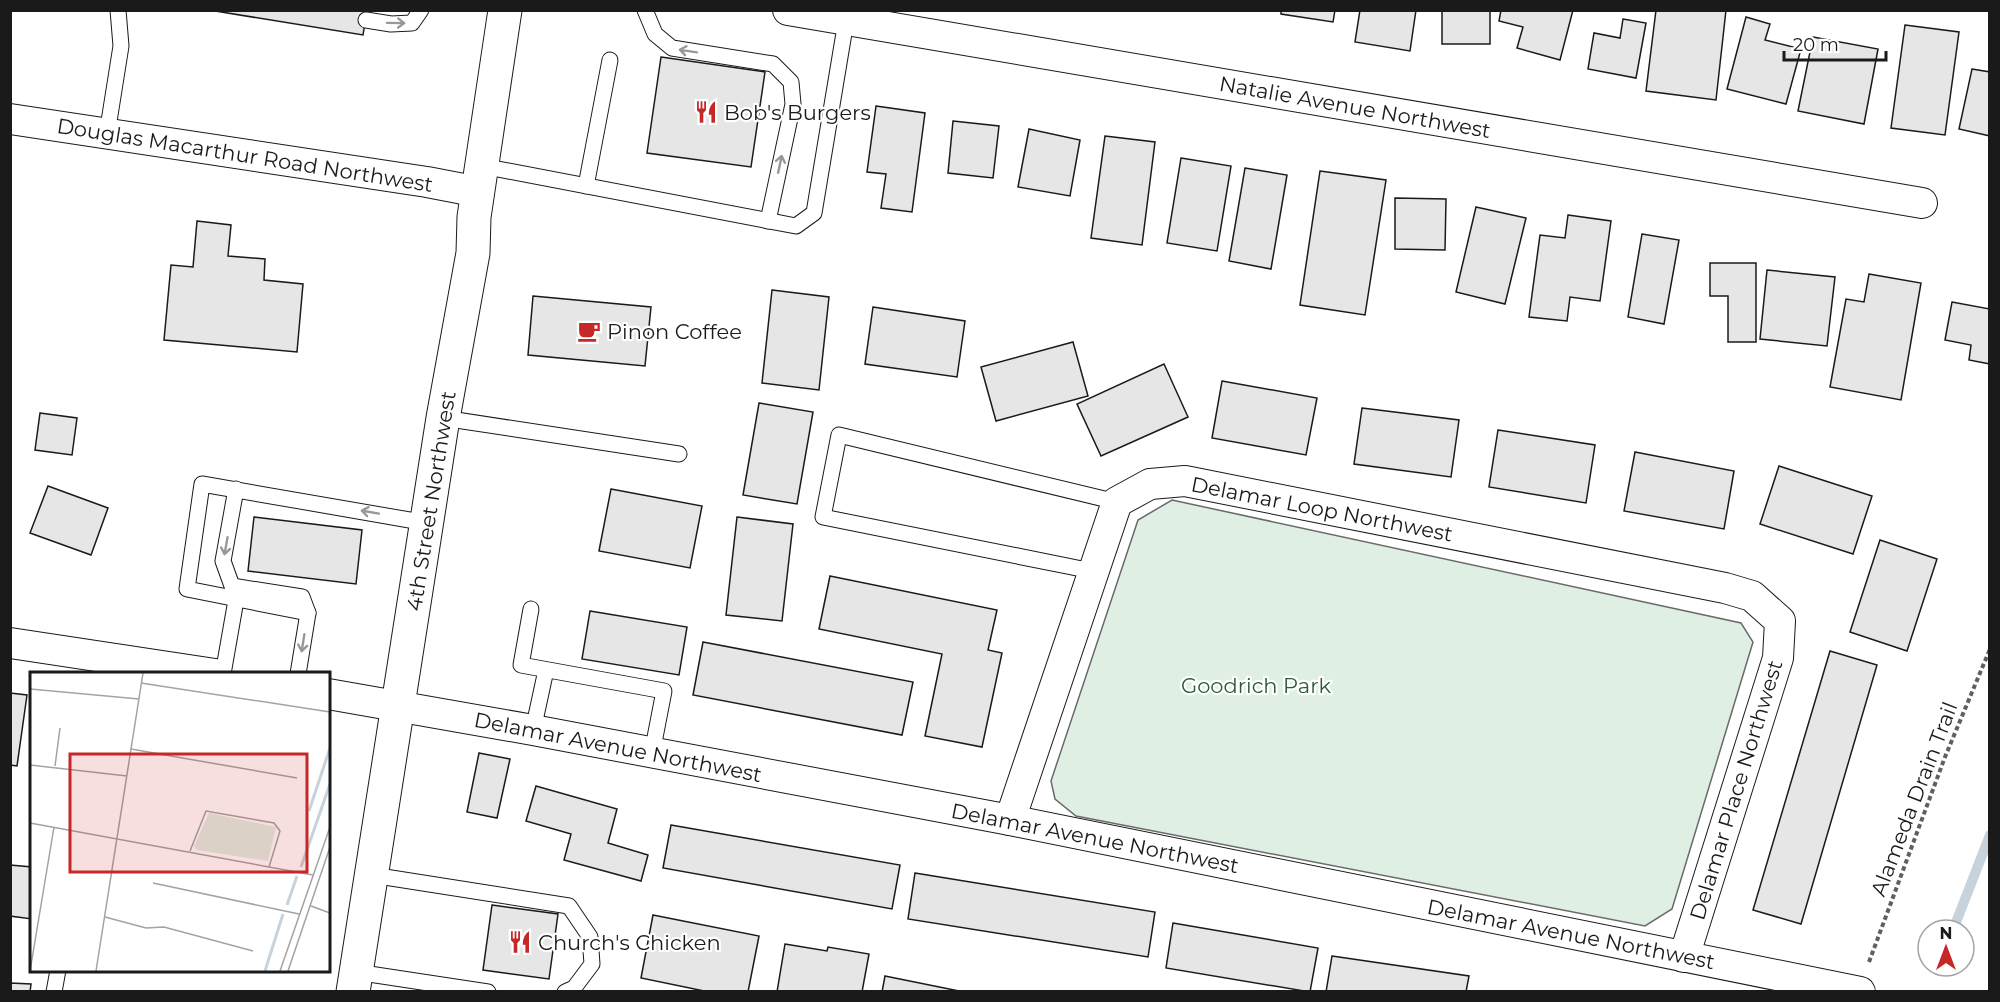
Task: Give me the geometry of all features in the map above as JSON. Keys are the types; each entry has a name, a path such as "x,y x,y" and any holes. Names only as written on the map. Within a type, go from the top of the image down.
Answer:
{"main road":[{"name":"4th Street Northwest","path":"355,982 427,523 473,253 474,217 505,10"}],"street":[{"name":"Natalie Avenue Northwest","path":"793,11 1922,203"},
{"name":"Douglas Macarthur Road Northwest","path":"10,119 427,182 481,179"},
{"name":"Delamar Loop Northwest","path":"1116,502 1150,484 1185,481 1725,588 1752,596 1780,621"},
{"path":"1010,820 1116,502"},
{"name":"Delamar Place Northwest","path":"1684,957 1778,658 1780,621"},
{"path":"10,643 106,666 188,672"},
{"name":"Delamar Avenue Northwest","path":"330,694 351,696 399,707 1010,820 1860,992"}],"lane":[{"path":"107,134 121,46 118,10"},
{"path":"366,20 391,24 412,23 421,10"},
{"path":"645,10 655,34 672,48 773,64 791,82 793,104 768,221"},
{"path":"481,179 586,186 796,226 814,213 846,21"},
{"path":"586,186 610,60"},
{"path":"444,418 679,454"},
{"path":"1092,572 823,517 838,435 1116,502"},
{"path":"308,613 187,590 202,484 427,523"},
{"path":"236,489 223,561 232,586 302,597 308,613 298,672"},
{"path":"223,672 236,600"},
{"path":"531,609 521,665 664,691 652,753"},
{"path":"533,730 546,670"},
{"path":"372,875 569,906 590,937 591,964 574,988 565,992"},
{"path":"54,992 58,972"},
{"path":"355,982 488,992"}],"path":[{"name":"Alameda Drain Trail","path":"1869,961 1945,757 1989,649"}],"green space":[{"name":"Goodrich Park","path":"1172,500 1741,623 1753,642 1672,909 1645,926 1076,816 1055,799 1051,781 1138,520"}],"building":[{"path":"209,10 367,10 363,35"},
{"path":"1281,10 1335,10 1333,22 1281,14"},
{"path":"1360,10 1416,10 1410,51 1355,42"},
{"path":"1442,10 1490,10 1490,44 1442,44"},
{"path":"1501,10 1573,10 1560,60 1517,48 1523,27 1499,21"},
{"path":"1656,10 1726,10 1716,100 1646,91"},
{"path":"1746,17 1770,24 1765,40 1801,49 1786,104 1727,89"},
{"path":"1623,19 1646,23 1636,78 1588,69 1594,33 1620,38"},
{"path":"1905,25 1959,32 1945,135 1891,128"},
{"path":"1813,37 1878,49 1864,124 1798,111"},
{"name":"Bob's Burgers","path":"661,57 765,72 751,167 647,153"},
{"path":"1972,69 1990,72 1990,136 1959,129"},
{"path":"876,106 925,113 912,212 881,208 886,174 867,172"},
{"path":"953,121 999,126 993,178 948,173"},
{"path":"1029,129 1080,140 1070,196 1018,187"},
{"path":"1105,136 1155,142 1142,245 1091,238"},
{"path":"1181,158 1231,166 1217,251 1167,243"},
{"path":"1245,168 1287,175 1271,269 1229,261"},
{"path":"1320,171 1386,180 1365,315 1300,305"},
{"path":"1395,198 1446,199 1445,250 1395,249"},
{"path":"1476,207 1526,218 1505,304 1456,292"},
{"path":"1568,215 1611,221 1600,301 1570,297 1567,321 1529,317 1540,235 1565,238"},
{"path":"197,221 231,225 228,256 265,259 264,280 303,284 297,352 164,340 171,265 193,267"},
{"path":"1642,234 1679,240 1664,324 1628,317"},
{"path":"1710,263 1756,263 1756,342 1728,342 1728,296 1710,296"},
{"path":"1767,270 1835,277 1827,346 1760,339"},
{"path":"1869,274 1921,283 1901,400 1830,387 1846,299 1864,302"},
{"path":"772,290 829,297 819,390 762,383"},
{"name":"Pinon Coffee","path":"533,296 651,307 645,366 528,355"},
{"path":"1952,302 1990,309 1990,364 1969,360 1971,345 1945,340"},
{"path":"873,307 965,321 957,377 865,364"},
{"path":"1073,342 1088,396 996,421 981,367"},
{"path":"1164,364 1188,417 1101,456 1077,404"},
{"path":"1222,381 1317,398 1306,455 1212,438"},
{"path":"759,403 813,412 797,504 743,495"},
{"path":"1362,408 1459,420 1451,477 1354,464"},
{"path":"40,413 77,418 72,455 35,450"},
{"path":"1498,430 1595,445 1586,503 1489,487"},
{"path":"1635,452 1734,471 1724,529 1624,511"},
{"path":"1779,466 1872,496 1853,554 1760,524"},
{"path":"48,486 108,508 91,555 30,533"},
{"path":"611,489 702,506 690,568 599,551"},
{"path":"254,517 362,530 356,584 248,571"},
{"path":"737,517 793,524 782,621 726,615"},
{"path":"1880,540 1937,559 1907,651 1850,632"},
{"path":"830,576 997,610 988,650 1002,653 982,747 925,736 942,654 819,629"},
{"path":"590,611 687,627 679,675 582,659"},
{"path":"703,642 913,682 902,735 693,695"},
{"path":"1830,651 1877,665 1801,924 1753,910"},
{"path":"10,693 27,695 17,766 10,765"},
{"path":"479,753 510,759 497,818 467,812"},
{"path":"536,786 617,809 608,843 648,855 641,881 564,860 571,834 526,821"},
{"path":"671,825 900,865 892,909 663,868"},
{"path":"10,865 30,867 30,919 10,916"},
{"path":"915,873 1155,912 1148,957 908,919"},
{"name":"Church's Chicken","path":"492,905 558,914 549,979 483,970"},
{"path":"653,915 759,936 748,992 709,992 641,978"},
{"path":"1173,923 1318,948 1310,992 1166,968"},
{"path":"785,944 827,951 828,947 869,954 862,992 777,992"},
{"path":"1332,956 1469,976 1466,992 1326,992"},
{"path":"885,976 964,992 882,992"},
{"path":"10,983 31,984 30,992 10,992"}],"waterway":[{"path":"1958,918 1990,835"}],"place":[{"name":"Bob's Burgers","path":"706,112"},
{"name":"Pinon Coffee","path":"589,331"},
{"name":"Church's Chicken","path":"520,942"}]}
